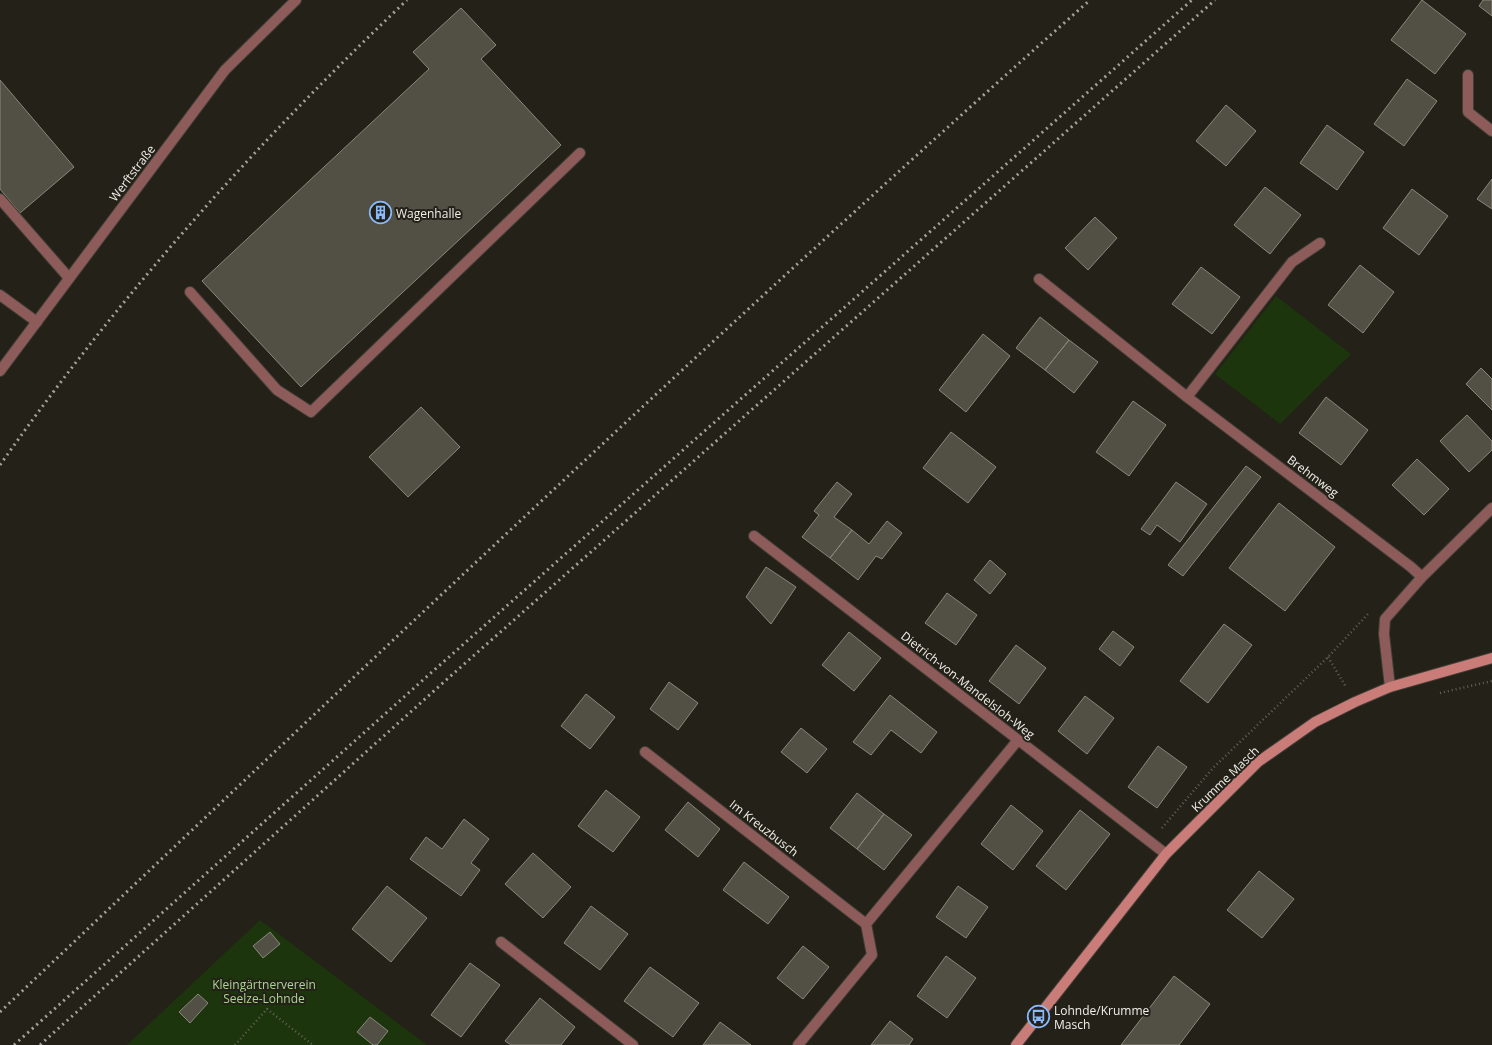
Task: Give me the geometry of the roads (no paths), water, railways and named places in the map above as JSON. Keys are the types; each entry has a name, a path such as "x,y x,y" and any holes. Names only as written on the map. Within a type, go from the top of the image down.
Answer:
{"street":[{"name":"Werftstraße","path":"0,371 225,70 296,0"},
{"path":"1468,75 1468,112 1492,131"},
{"path":"190,292 277,390 311,412 580,153"},
{"path":"0,199 69,278"},
{"path":"1187,397 1292,262 1320,243"},
{"name":"Brehmweg","path":"1039,279 1187,397 1412,567 1422,577"},
{"path":"0,295 37,322"},
{"path":"1390,687 1384,634 1385,619 1422,577 1492,508"},
{"name":"Dietrich-von-Mandelsloh-Weg","path":"754,536 1166,854"},
{"name":"Krumme Masch","path":"1016,1045 1166,854 1258,762 1315,722 1355,702 1390,687 1492,658"},
{"path":"798,1045 872,955 866,924 1018,740"},
{"name":"Im Kreuzbusch","path":"646,752 866,924"},
{"path":"501,942 633,1045"}],"railway":[{"path":"0,465 93,341 192,222 297,109 407,0"},
{"path":"0,1012 405,629 677,375 951,124 1090,0"},
{"path":"14,1045 432,672 1192,0"},
{"path":"40,1045 445,681 1215,0"}],"place":[{"name":"Wagenhalle","path":"381,213"},
{"name":"Lohnde/Krumme Masch","path":"1038,1017"}],"park label":[{"name":"Kleingärtnerverein Seelze-Lohnde","path":"264,991"}]}
